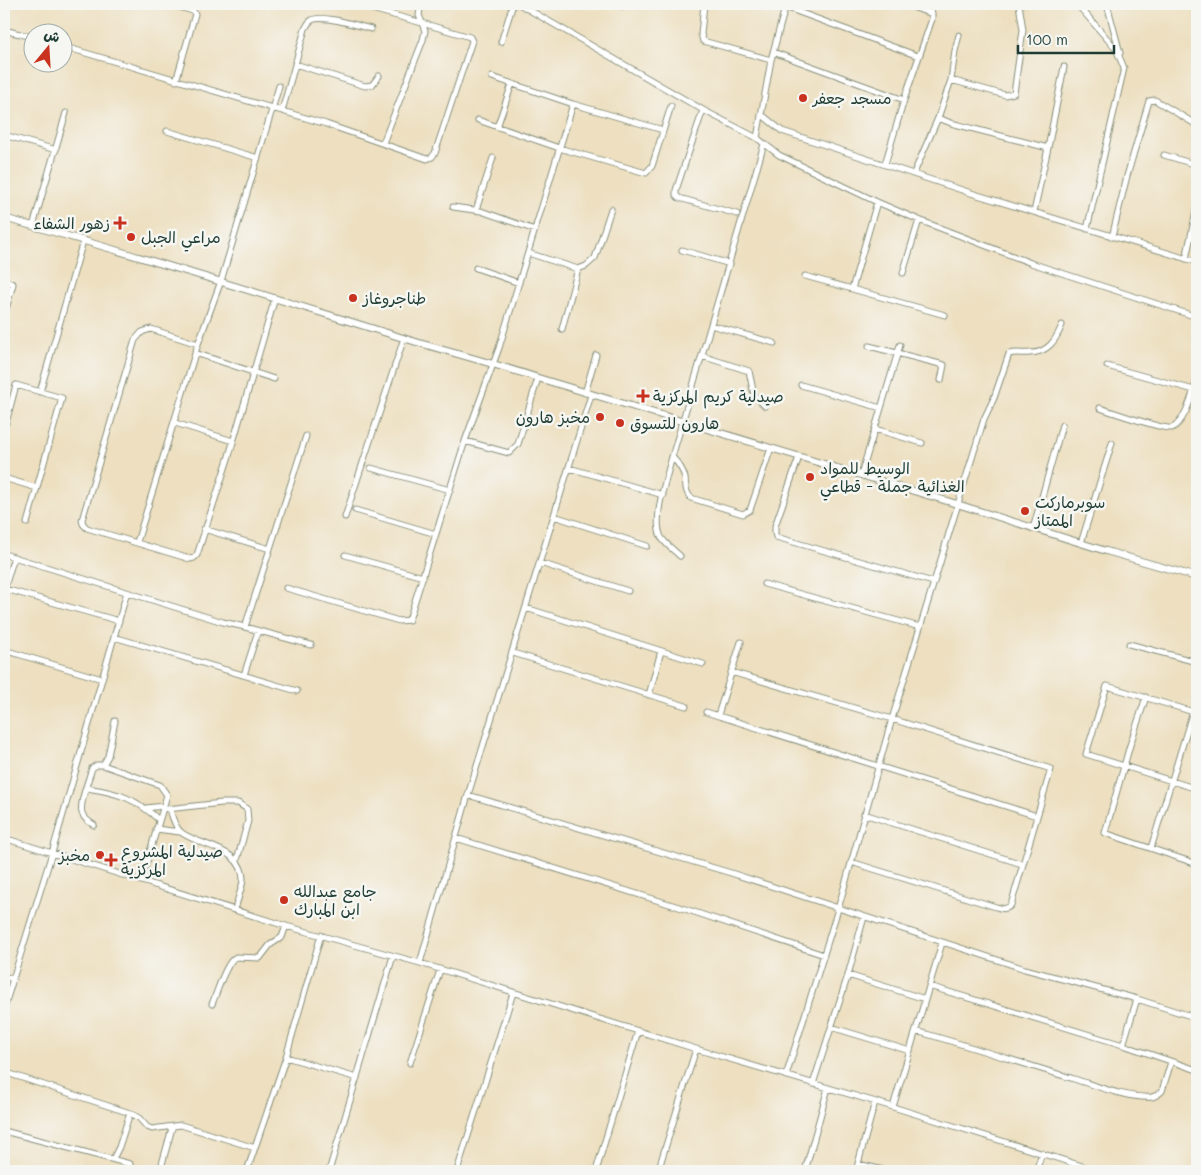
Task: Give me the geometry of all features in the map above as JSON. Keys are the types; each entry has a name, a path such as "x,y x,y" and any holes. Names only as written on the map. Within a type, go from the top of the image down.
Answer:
{"street":[{"path":"169,4 193,11 195,14 176,81"},
{"path":"72,49 273,108 427,159 432,157 435,153 466,60 472,41 470,37 354,4"},
{"path":"383,143 423,40 425,31 419,15 421,4"},
{"path":"501,42 513,4"},
{"path":"519,4 526,6 703,110 757,138 779,155 877,202 1031,263 1197,317"},
{"path":"704,4 701,34 703,41 771,60"},
{"path":"904,4 932,14"},
{"path":"885,164 918,56 932,19 930,4"},
{"path":"951,80 1005,95 1014,93 1023,30 1019,4"},
{"path":"1077,4 1116,49 1124,68"},
{"path":"1087,230 1124,68 1107,4"},
{"path":"757,138 771,60 786,6 918,56"},
{"path":"282,111 295,64 311,20 333,20 371,29"},
{"path":"4,30 22,34"},
{"path":"914,173 938,118 951,80 959,35"},
{"path":"773,52 904,100"},
{"path":"295,64 365,86 372,85 379,76"},
{"path":"1034,212 1064,67"},
{"path":"492,77 573,104 663,130"},
{"path":"497,127 512,84"},
{"path":"137,542 195,353 220,281 279,86"},
{"path":"1112,237 1127,176 1149,101 1154,100 1197,125"},
{"path":"286,588 404,621 410,620 465,441 519,283 573,104"},
{"path":"478,120 559,148 646,173 652,166 671,106"},
{"path":"703,110 676,190 676,195 679,198 737,214"},
{"path":"33,226 66,113"},
{"path":"761,114 782,130 1087,230 1197,262"},
{"path":"938,118 1048,148"},
{"path":"167,131 258,158"},
{"path":"4,135 56,150"},
{"path":"680,556 661,537 659,520 663,495 682,422 764,144"},
{"path":"1164,155 1197,165"},
{"path":"476,210 492,158"},
{"path":"852,289 877,202"},
{"path":"453,207 476,210 535,230"},
{"path":"1186,259 1197,207"},
{"path":"528,253 578,269 586,266 595,258 611,209"},
{"path":"4,218 220,281 588,394 957,504 1081,544 1197,577"},
{"path":"903,273 919,220"},
{"path":"40,392 84,241"},
{"path":"682,250 730,264"},
{"path":"476,268 519,283"},
{"path":"562,329 578,269"},
{"path":"805,276 945,315"},
{"path":"4,280 13,284 4,316"},
{"path":"198,344 150,329 142,332 135,340 82,520 83,524 88,528 190,558 194,558 197,555 275,298"},
{"path":"710,325 774,343"},
{"path":"786,1076 838,908 933,582 981,428 994,398 1009,354 1042,352 1048,348 1062,325"},
{"path":"345,517 404,338"},
{"path":"861,475 900,345"},
{"path":"869,346 944,365 942,380"},
{"path":"195,353 274,379"},
{"path":"420,963 468,795 569,468 596,355"},
{"path":"702,356 749,371 754,395 765,406"},
{"path":"1107,366 1194,390"},
{"path":"465,441 509,453 514,449 518,444 538,378"},
{"path":"1100,408 1166,428 1172,428 1178,424 1183,416 1197,380"},
{"path":"4,430 16,385 62,398 27,523"},
{"path":"802,385 881,408"},
{"path":"175,423 233,441"},
{"path":"1033,528 1062,425"},
{"path":"875,429 922,443"},
{"path":"245,628 306,436"},
{"path":"1081,544 1112,443"},
{"path":"672,457 679,464 691,498 743,514 750,510 771,448"},
{"path":"799,457 775,526 776,537 933,582"},
{"path":"371,468 450,490"},
{"path":"569,468 663,495"},
{"path":"4,478 37,488"},
{"path":"355,510 436,534"},
{"path":"554,516 647,546"},
{"path":"204,530 270,549"},
{"path":"4,554 223,622 311,646"},
{"path":"345,555 423,577"},
{"path":"14,557 4,591 119,621"},
{"path":"540,563 628,591"},
{"path":"764,584 920,627"},
{"path":"4,1008 52,853 127,592"},
{"path":"526,608 702,664"},
{"path":"244,675 258,631"},
{"path":"114,637 297,690"},
{"path":"718,715 741,642"},
{"path":"1129,644 1197,662"},
{"path":"4,650 102,679"},
{"path":"649,694 661,651"},
{"path":"513,653 686,706"},
{"path":"732,672 892,719 1051,769 1011,905 1005,909 851,862"},
{"path":"1151,848 1172,781 1195,712 1107,686 1086,754 1172,781 1197,789"},
{"path":"1146,697 1105,833 1196,864 1197,854"},
{"path":"706,712 1036,816"},
{"path":"103,765 108,756 115,721"},
{"path":"94,825 86,820 82,804 92,768 97,765 103,765 160,785 166,795 142,881"},
{"path":"86,788 106,791 130,798 146,808 159,820"},
{"path":"468,795 648,848 1025,969 1137,999 1197,1018"},
{"path":"146,808 170,809 238,803 247,809 248,821 237,860"},
{"path":"170,809 172,819 180,832"},
{"path":"864,814 1022,864"},
{"path":"156,829 180,832 237,860 241,868 243,880 235,910"},
{"path":"4,838 286,926 420,963 696,1049 893,1107 1042,1153 1084,1169 1098,1171"},
{"path":"456,838 679,906 824,955"},
{"path":"813,1084 848,975 864,917"},
{"path":"212,1004 232,959 236,957 260,958 270,945 282,937 286,926"},
{"path":"247,1171 286,1057 321,935"},
{"path":"893,1107 942,942"},
{"path":"329,1171 392,956"},
{"path":"410,1063 440,970"},
{"path":"848,975 925,999"},
{"path":"4,976 12,979"},
{"path":"929,986 1123,1044 1197,1070"},
{"path":"457,1171 513,993"},
{"path":"1123,1044 1137,999"},
{"path":"831,1027 910,1050"},
{"path":"916,1030 1094,1086 1136,1096 1155,1097 1159,1094 1162,1091 1171,1062"},
{"path":"596,1171 638,1031"},
{"path":"658,1171 696,1049"},
{"path":"286,1057 357,1078"},
{"path":"4,1072 130,1113 139,1118 152,1130 181,1125 255,1148"},
{"path":"805,1171 828,1088"},
{"path":"856,1171 876,1102"},
{"path":"113,1159 130,1113"},
{"path":"167,1171 162,1168 162,1164 172,1128"},
{"path":"4,1131 130,1164"},
{"path":"1036,1171 1042,1153"},
{"path":"858,1164 886,1171"}],"place":[{"name":"مسجد جعفر","path":"803,98"},
{"name":"زهور الشفاء","path":"120,223"},
{"name":"مراعي الجبل","path":"131,237"},
{"name":"طناجروغاز","path":"353,298"},
{"name":"صيدلية كريم المركزية","path":"643,396"},
{"name":"مخبز هارون","path":"600,417"},
{"name":"هارون للتسوق","path":"620,423"},
{"name":"الوسيط للمواد الغذائية جملة - قطاعي","path":"810,477"},
{"name":"سوبرماركت الممتاز","path":"1025,511"},
{"name":"مخبز","path":"100,855"},
{"name":"صيدلية المشروع المركزية","path":"111,860"},
{"name":"جامع عبدالله ابن المبارك","path":"284,900"}]}
